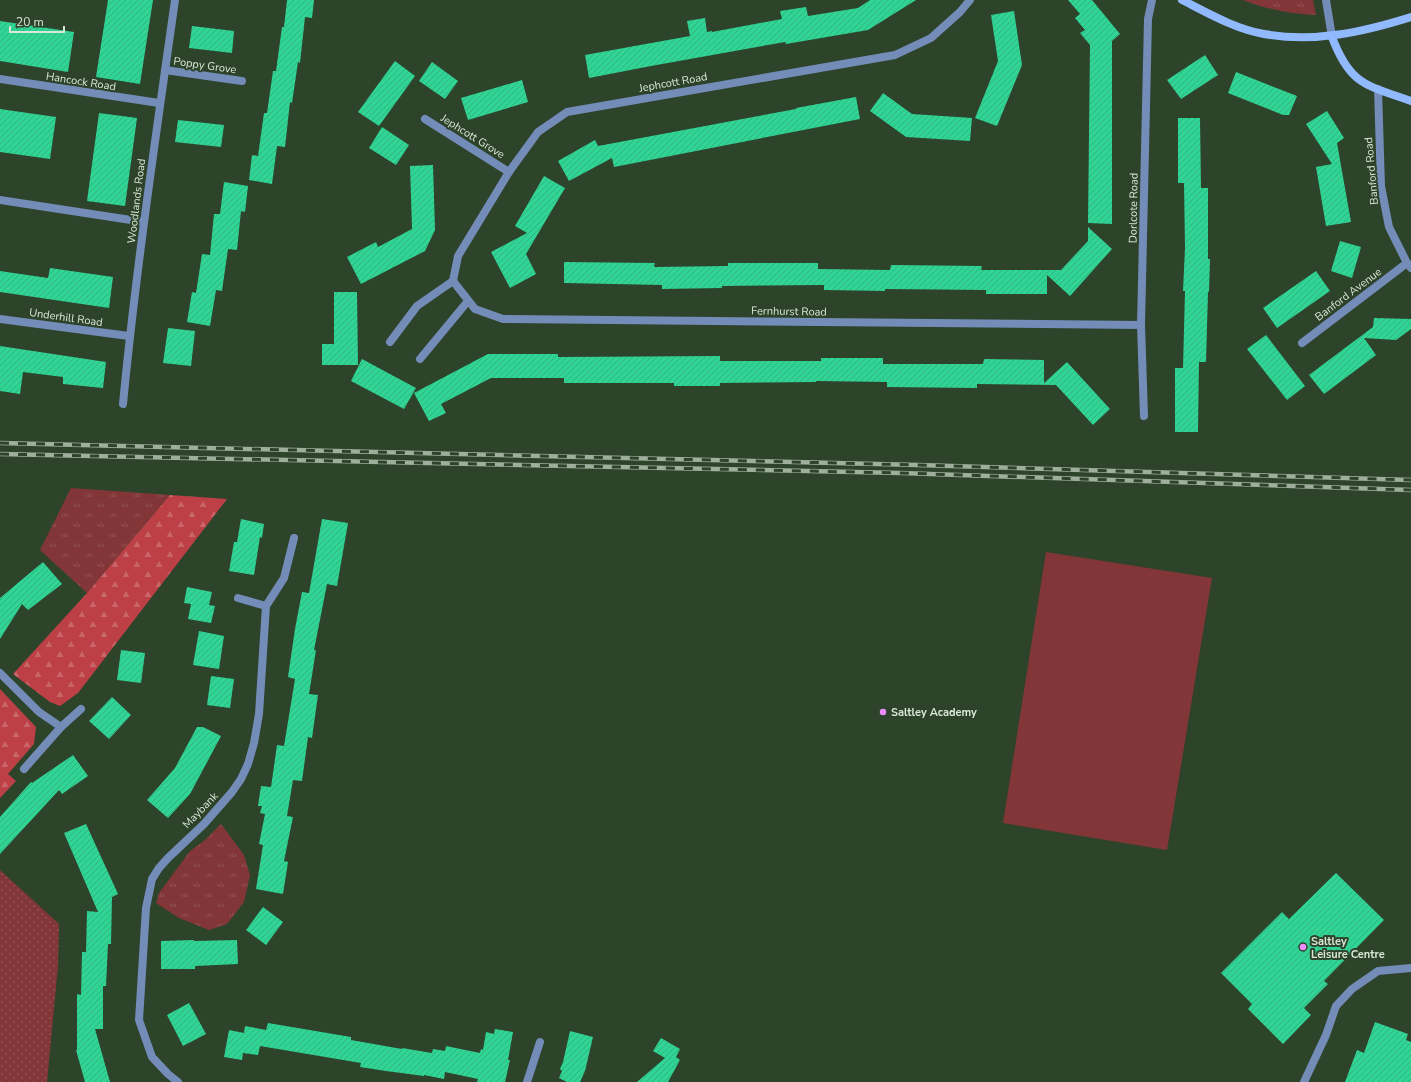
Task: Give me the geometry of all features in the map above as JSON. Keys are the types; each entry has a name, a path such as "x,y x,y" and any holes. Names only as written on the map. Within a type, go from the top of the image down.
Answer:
{"street":[{"name":"Woodlands Road","path":"122,404 129,336 174,0"},
{"name":"Jephcott Road","path":"453,281 458,256 509,172 538,132 567,112 895,54 931,38 960,12 970,0"},
{"name":"Dorlcote Road","path":"1144,416 1141,325 1148,19 1152,0"},
{"path":"1182,0 1231,23 1263,34 1305,38 1332,37 1380,27 1411,17"},
{"path":"1326,0 1332,37 1345,66 1359,80 1378,89 1411,101"},
{"name":"Poppy Grove","path":"165,70 242,81"},
{"name":"Hancock Road","path":"0,79 160,104"},
{"name":"Banford Road","path":"1378,89 1381,186 1389,227 1409,266"},
{"name":"Jephcott Grove","path":"425,118 509,172"},
{"path":"0,200 144,222"},
{"name":"Banford Avenue","path":"1302,343 1409,266"},
{"name":"Fernhurst Road","path":"453,281 475,309 503,319 1141,325"},
{"path":"390,342 417,306 453,281"},
{"path":"420,358 468,301"},
{"name":"Underhill Road","path":"0,319 129,336"},
{"name":"Maybank","path":"178,1082 152,1057 139,1020 146,908 152,879 168,858 204,824 232,792 241,779 248,764 254,743 259,714 266,606 284,578 294,538"},
{"path":"238,598 266,606"},
{"path":"0,673 39,712 61,727"},
{"path":"24,769 61,727 81,709"},
{"path":"1304,1082 1326,1035 1336,1006 1352,989 1378,971 1411,968"},
{"path":"528,1082 540,1042"}],"green space":[{"path":"1243,0 1313,0 1316,15 1297,14 1261,6"},
{"path":"71,488 170,495 87,593 40,550"},
{"path":"170,495 227,499 78,693 60,706 50,702 13,674 87,593"},
{"path":"1046,552 1212,578 1167,850 1003,823"},
{"path":"0,689 36,727 34,744 8,774 16,781 0,798"},
{"path":"221,824 244,855 250,875 244,902 227,924 209,930 179,918 156,903 159,893 190,851 205,840"},
{"path":"0,870 59,924 58,966 47,1082 0,1082"}],"building":[{"path":"108,0 153,0 140,84 96,77"},
{"path":"287,0 314,0 312,18 305,17 300,63 298,62 292,103 290,102 285,147 277,146 272,184 249,180 252,155 258,156 264,113 267,113 273,71 276,71"},
{"path":"870,0 916,0 868,30 786,44 785,42 589,78 585,55 690,36 687,21 705,18 707,32 712,32 782,19 780,11 806,7 808,16 858,8"},
{"path":"1068,0 1092,0 1120,34 1112,41 1112,224 1088,223 1090,45 1080,33 1085,30 1075,18 1080,14"},
{"path":"1014,11 1022,65 997,126 975,118 998,61 991,15"},
{"path":"0,21 74,32 68,72 0,61"},
{"path":"192,26 234,31 232,53 189,48"},
{"path":"1205,55 1218,75 1181,99 1167,80"},
{"path":"395,61 415,76 379,126 358,112"},
{"path":"432,62 458,81 445,99 419,81"},
{"path":"1236,72 1297,96 1289,115 1283,115 1228,93"},
{"path":"522,80 528,102 468,120 461,98"},
{"path":"883,93 912,114 972,118 970,141 906,137 870,111"},
{"path":"856,97 860,119 614,167 612,158 569,181 558,161 595,140 598,146"},
{"path":"0,109 56,117 50,159 0,152"},
{"path":"1327,111 1344,138 1337,143 1351,222 1326,226 1316,167 1332,164 1306,124"},
{"path":"99,113 137,118 125,206 87,201"},
{"path":"1178,118 1200,118 1201,188 1208,188 1208,259 1210,259 1209,292 1206,362 1199,362 1198,432 1175,432 1175,368 1183,368 1185,291 1183,291 1185,248 1184,183 1178,183"},
{"path":"178,120 224,125 221,147 175,142"},
{"path":"382,127 409,145 396,165 369,148"},
{"path":"433,165 435,230 425,251 361,284 347,257 376,242 378,247 412,229 410,166"},
{"path":"544,176 565,188 526,254 536,274 510,288 491,252 527,233 515,226"},
{"path":"224,182 248,186 245,212 241,211 237,250 228,249 222,291 216,290 210,326 187,322 192,292 196,293 202,254 210,255 214,214 220,214"},
{"path":"1088,227 1112,249 1070,296 1047,275 1047,294 986,294 986,290 824,290 824,285 722,286 722,288 662,289 662,285 564,283 564,262 655,263 654,267 728,266 728,263 818,263 818,269 890,270 891,265 982,266 981,270 1061,270 1088,241"},
{"path":"1340,241 1361,247 1352,278 1331,271"},
{"path":"50,268 113,277 109,308 0,292 0,271 48,278"},
{"path":"1316,271 1330,291 1277,328 1263,308"},
{"path":"334,292 357,292 358,365 322,365 322,344 334,344"},
{"path":"1374,318 1411,319 1411,329 1396,340 1364,338 1376,355 1324,394 1309,375 1373,327"},
{"path":"168,328 195,331 191,366 163,363"},
{"path":"1266,335 1305,386 1287,400 1247,349"},
{"path":"0,346 106,362 103,388 63,384 63,377 23,372 20,394 0,391"},
{"path":"488,354 558,354 558,357 720,356 720,361 821,361 821,358 883,358 883,364 983,364 984,359 1044,360 1044,383 1067,362 1110,409 1093,425 1056,385 977,384 977,388 887,387 887,382 816,381 720,383 720,386 674,386 674,383 564,383 564,378 491,378 441,404 446,413 429,421 414,393"},
{"path":"362,359 416,388 404,409 351,381"},
{"path":"241,519 264,524 262,538 260,537 254,575 229,571 234,542 237,542"},
{"path":"322,519 348,523 337,586 327,584 314,650 316,650 309,694 318,695 312,738 308,737 302,781 293,780 287,816 293,817 284,861 288,862 283,894 256,889 263,845 259,844 265,814 260,813 262,806 258,806 261,786 271,787 277,745 284,746 295,679 288,677 295,629 302,592 309,593"},
{"path":"43,562 62,584 28,610 22,604 0,639 0,598"},
{"path":"187,587 212,592 209,605 215,606 211,623 188,619 191,604 184,603"},
{"path":"199,631 224,636 219,669 193,665"},
{"path":"121,650 145,653 141,683 117,680"},
{"path":"211,676 234,679 230,708 207,705"},
{"path":"112,697 131,715 109,739 89,721"},
{"path":"197,727 203,727 221,736 190,794 168,818 147,800 175,768"},
{"path":"73,755 88,776 62,794 59,790 0,854 0,817 31,782 32,783"},
{"path":"86,824 118,894 112,897 111,944 108,944 106,986 103,986 103,1029 95,1029 110,1082 85,1082 76,1050 77,994 81,995 82,952 86,952 87,911 98,912 64,833"},
{"name":"Saltley Leisure Centre","path":"1336,873 1384,920 1324,981 1328,984 1304,1008 1311,1015 1283,1044 1248,1009 1252,1004 1221,973 1282,912 1289,919"},
{"path":"263,907 283,922 266,945 246,930"},
{"path":"237,940 238,964 195,966 195,969 161,969 161,941"},
{"path":"189,1003 206,1034 183,1046 167,1015"},
{"path":"1375,1022 1408,1034 1406,1040 1411,1042 1411,1082 1345,1082 1357,1050 1364,1053"},
{"path":"268,1023 351,1037 351,1040 432,1053 433,1049 445,1051 446,1046 480,1053 481,1049 483,1050 486,1032 494,1034 495,1029 513,1032 508,1060 510,1060 505,1082 477,1082 478,1079 445,1072 444,1079 424,1075 386,1071 360,1067 361,1063 260,1046 258,1055 243,1053 242,1060 224,1057 229,1030 244,1033 245,1026 266,1030"},
{"path":"570,1031 593,1037 585,1071 580,1082 567,1082 559,1078 562,1071 560,1069"},
{"path":"661,1038 680,1049 676,1057 680,1060 668,1082 637,1082 665,1058 653,1051"}],"railway":[{"path":"0,443 918,465 1411,480"},
{"path":"0,454 901,473 1411,490"}],"place":[{"name":"Saltley Academy","path":"883,712"},
{"name":"Saltley Leisure Centre","path":"1303,947"}]}
